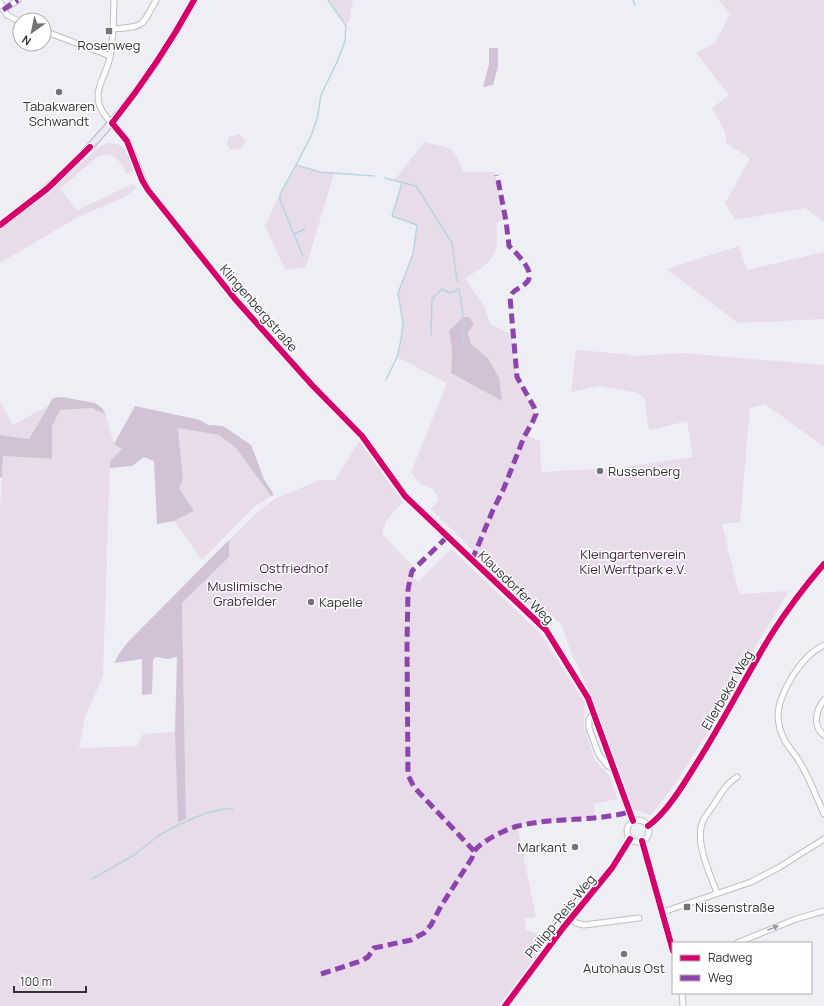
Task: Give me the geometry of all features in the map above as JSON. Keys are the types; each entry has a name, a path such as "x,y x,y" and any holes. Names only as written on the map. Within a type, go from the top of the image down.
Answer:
{"main road":[{"path":"0,225 48,188 78,160 112,123 147,77 194,0"}],"street":[{"path":"3,10 18,0"},
{"name":"Klingenbergstraße","path":"114,0 110,56 100,85 98,96 99,105 104,115 127,141 142,180 148,190 235,299 312,385 345,416 362,436 405,496"},
{"path":"113,29 140,26 143,24 156,0"},
{"path":"0,2 3,10 12,18"},
{"path":"52,34 110,56"},
{"name":"Klausdorfer Weg","path":"405,496 546,630 588,698 633,821"},
{"name":"Ellerbeker Weg","path":"648,826 656,820 681,788 711,741 771,635 796,599 824,564"},
{"path":"824,645 813,651 799,666 783,692 778,706 778,716 782,734 799,762 824,814"},
{"path":"824,700 816,713 817,725 824,735"},
{"name":"Klausdorfer Weg","path":"593,714 589,719 589,728 599,755 608,766 613,768"},
{"path":"717,893 702,850 700,839 701,832 703,821 728,783 737,777"},
{"path":"633,821 641,821 648,826 648,835 642,841 636,842 630,839 627,830 628,825 633,821"},
{"path":"663,912 751,882 778,868 824,838"},
{"name":"Philipp-Reis-Weg","path":"505,1006 570,918 612,868 630,839"},
{"path":"642,841 672,947"},
{"path":"739,942 796,919 824,911"},
{"name":"Philipp-Reis-Weg","path":"570,918 576,923 584,925 640,918"},
{"path":"682,994 683,1006"}],"green space":[{"path":"328,0 353,0 350,18 346,26"},
{"path":"718,0 824,0 824,222 805,208 735,220 725,203 750,158 727,144 724,130 712,108 729,95 696,53 716,42 730,13"},
{"path":"239,134 246,141 242,148 231,150 227,145 229,137"},
{"name":"Kleingartenverein Kiel Werftpark e.V.","path":"424,142 440,145 454,152 463,172 495,172 504,220 497,222 496,249 494,255 486,264 465,278 484,306 490,324 511,334 517,378 532,407 534,416 527,435 540,441 541,472 618,468 693,457 687,421 651,430 648,427 645,399 638,393 600,386 571,392 576,350 634,356 682,353 824,365 824,447 765,404 750,408 740,522 722,524 739,594 789,591 753,651 705,737 675,784 651,815 634,810 592,697 571,652 561,624 548,612 527,604 431,509 439,499 433,489 418,483 411,472 447,383 397,357 403,323 398,293 413,254 417,225 392,216 401,183 394,181","holes":["474,323 468,333 471,344 488,358 451,373 452,350 449,331"]},
{"path":"107,143 119,145 126,151 129,155 133,172 126,174 120,162 109,154 97,157 60,189 77,210 133,184 137,188 123,198 78,217 0,263 0,230 50,192 100,146"},
{"path":"296,165 320,172 334,173 306,267 285,270 265,226"},
{"path":"739,246 747,270 824,252 824,319 738,323 666,269"},
{"path":"0,402 13,425 48,406 29,439 0,435"},
{"path":"92,408 106,415 114,444 122,449 110,461 103,676 85,717 79,748 137,746 143,734 175,732 179,821 186,818 182,603 229,557 229,540 261,509 276,498 320,480 335,480 359,441 403,502 386,521 382,534 414,567 410,575 418,582 451,549 540,633 585,703 584,727 595,760 609,775 618,799 594,804 595,817 517,825 536,917 524,919 526,930 550,937 499,1006 0,1006 0,508 3,456 52,459 52,426 59,410"},
{"path":"178,428 219,435 236,448 271,496 255,506 202,560 174,521 194,511 179,488 183,480"}],"shaded area":[{"path":"489,48 498,48 498,67 493,85 483,87 489,64"},
{"path":"463,317 468,317 474,323 468,333 471,344 488,358 499,378 502,401 451,373 452,350 449,331"},
{"path":"62,397 95,403 102,408 106,415 92,408 60,410 52,426 52,459 3,456 2,478 0,477 0,435 29,439 53,398"},
{"path":"135,406 200,420 208,425 223,426 251,445 264,479 274,495 271,496 236,448 219,435 178,428 183,480 179,488 194,511 174,521 157,524 154,461 144,457 132,466 110,468 110,461 122,449 114,444"},
{"path":"229,540 229,557 182,603 186,819 178,822 175,732 177,657 168,659 156,657 153,660 152,694 142,695 142,659 114,663 128,642"}],"waterway":[{"path":"328,0 346,26 345,41 337,62 321,95 317,119 311,136 296,165 320,172 374,176"},
{"path":"633,0 635,5"},
{"path":"296,165 280,194 280,200 303,256"},
{"path":"385,178 416,186 452,243 457,281"},
{"path":"386,380 397,357 401,340 403,323 398,293 413,254 417,225 392,216 402,183"},
{"path":"294,234 305,229"},
{"path":"431,335 432,299 442,289 450,293 459,289 464,322 463,343"},
{"path":"92,879 134,855 158,836 180,824 206,813 223,809 233,809"}],"marked path":[{"path":"3,10 18,0"},
{"path":"472,560 504,488 524,437 536,414 534,407 517,377 510,297 511,294 526,283 529,279 529,274 525,263 509,246 506,221 497,175"},
{"path":"447,537 412,571 408,590 408,775 414,787 474,851"},
{"path":"321,974 361,961 368,957 374,948 411,940 424,933 431,925 441,906 472,858 474,851 495,835 513,827 532,823 602,817 629,812"}],"cycle path":[{"path":"194,0 156,63 135,94 112,123 127,141 142,180 148,190 235,299 312,385 362,436 405,496 546,630 588,698 633,821"},
{"path":"0,225 48,188 90,147"},
{"path":"648,826 669,805 708,745 783,616 824,564"},
{"path":"505,1006 563,928 612,868 630,839"},
{"path":"642,841 672,947"}],"place":[{"name":"Rosenweg","path":"109,31"},
{"name":"Tabakwaren Schwandt","path":"59,92"},
{"name":"Russenberg","path":"600,471"},
{"name":"Kapelle","path":"311,602"},
{"name":"Markant","path":"575,847"},
{"name":"Nissenstraße","path":"687,907"},
{"name":"Autohaus Ost","path":"624,954"}],"park label":[{"name":"Ostfriedhof","path":"294,568"},
{"name":"Muslimische Grabfelder","path":"245,594"}]}
